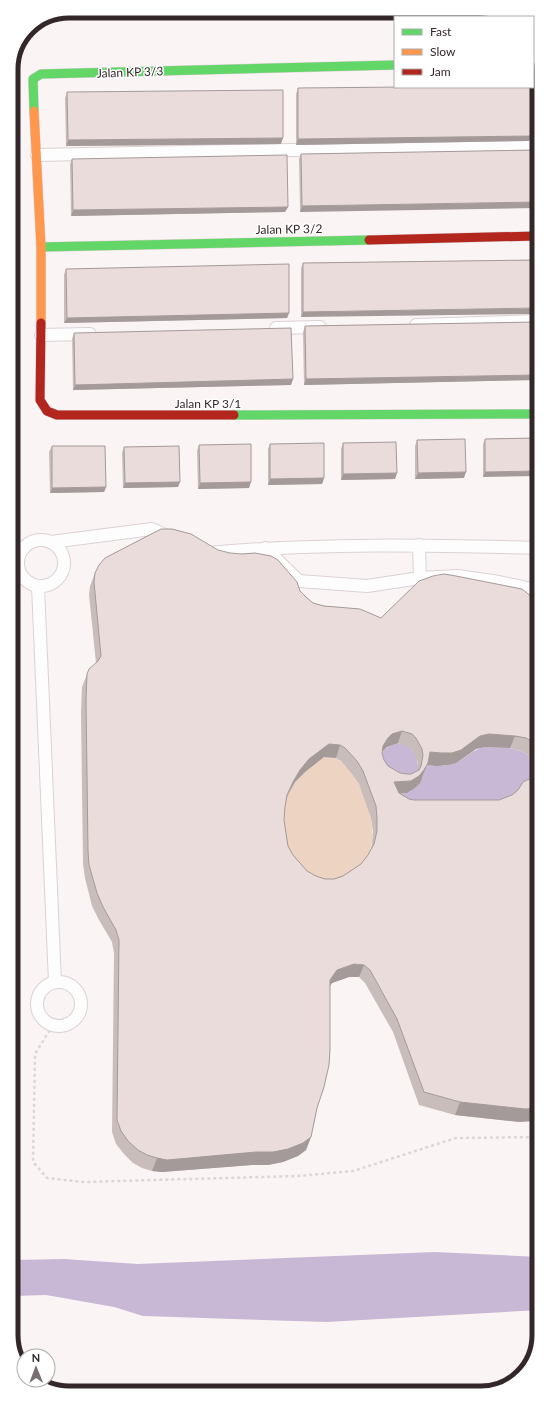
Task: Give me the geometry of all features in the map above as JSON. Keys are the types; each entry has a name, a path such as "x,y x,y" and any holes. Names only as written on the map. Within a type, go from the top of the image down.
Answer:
{"street":[{"name":"Jalan KP 3/3","path":"41,247 33,89 34,79 41,74 394,65"},
{"name":"Jalan KP 3/2","path":"41,247 532,236"},
{"name":"Jalan KP 3/1","path":"41,247 40,400 47,411 57,416 532,414"}],"lane":[{"path":"37,155 532,145"},
{"path":"401,325 532,321"},
{"path":"265,329 329,327"},
{"path":"41,335 105,333"},
{"path":"51,542 61,552 64,559 62,573 58,579 52,583 38,586 24,579 18,564 19,556 23,549 28,544 36,541 44,540 51,542 152,529 184,544"},
{"path":"419,545 420,578"},
{"path":"197,550 203,553 265,548 419,545 532,548"},
{"path":"265,548 299,581 367,586 420,578 458,576 532,589"},
{"path":"38,586 54,982"},
{"path":"54,982 69,984 79,994 81,1008 74,1020 60,1026 53,1025 41,1017 37,1010 38,996 42,990 54,982"}],"path":[{"path":"53,1025 35,1054 33,1162 47,1178 83,1182 298,1176 353,1171 456,1138 532,1137"}],"shaded area":[{"path":"398,743 410,748 417,760 418,769 416,778 407,787 378,759 386,749"},
{"path":"484,747 510,748 521,751 532,757 532,792 514,802 410,813 389,794 404,794 414,789 422,778 426,765 442,766 453,764 476,750"},
{"path":"324,757 333,757 338,759 354,777 365,798 371,821 372,845 369,855 339,889 288,868 283,807 295,782"},
{"path":"435,1252 532,1257 532,1310 326,1322 143,1316 114,1307 46,1295 18,1296 18,1260 64,1259 138,1264"}],"building":[{"path":"298,88 531,88 531,136 298,139"},
{"path":"283,90 283,138 68,140 67,92"},
{"path":"532,150 532,202 302,206 301,154"},
{"path":"287,155 288,207 73,210 72,159"},
{"path":"532,260 532,308 303,312 303,263"},
{"path":"289,264 289,313 67,318 66,269"},
{"path":"532,322 532,375 306,379 305,326"},
{"path":"291,328 293,379 75,385 74,333"},
{"path":"532,438 532,471 485,472 485,439"},
{"path":"465,439 466,472 418,473 417,440"},
{"path":"396,442 397,473 343,474 343,443"},
{"path":"324,443 324,478 270,479 270,444"},
{"path":"251,444 251,482 200,483 199,445"},
{"path":"52,446 105,446 106,487 52,488"},
{"path":"179,446 180,482 125,483 124,447"},
{"path":"161,529 172,529 191,534 218,550 230,553 255,553 271,556 278,560 297,582 300,591 313,603 324,606 360,609 381,618 419,581 444,574 522,589 532,597 532,742 526,738 515,736 489,734 480,736 461,750 452,753 430,752 428,763 419,776 411,781 394,782 399,793 409,799 414,800 499,800 512,795 518,790 523,782 532,779 532,1108 460,1102 424,1092 397,1019 370,970 364,965 354,964 337,970 330,980 329,1065 317,1108 311,1137 303,1143 288,1149 273,1152 256,1152 167,1160 147,1155 138,1150 128,1141 121,1131 117,1120 119,940 116,930 97,893 89,865 88,851 87,674 89,669 101,656 94,582 95,573 105,558","holes":["402,731 412,734 422,749 423,755 421,766 419,770 411,774 400,773 388,766 384,760 382,753 383,746 392,734","329,744 340,745 345,748 357,761 363,771 376,806 377,831 374,844 361,864 343,876 334,879 325,879 307,871 293,855 288,846 284,820 285,807 287,795 293,782 309,759"]}],"traffic: fast":[{"path":"34,111 33,79 41,74 394,65"},
{"path":"41,247 369,240"},
{"path":"234,415 532,414"}],"traffic: slow":[{"path":"34,111 41,247 41,323"}],"traffic: jam":[{"path":"369,240 532,236"},
{"path":"41,323 40,400 47,411 57,415 234,415"}]}
